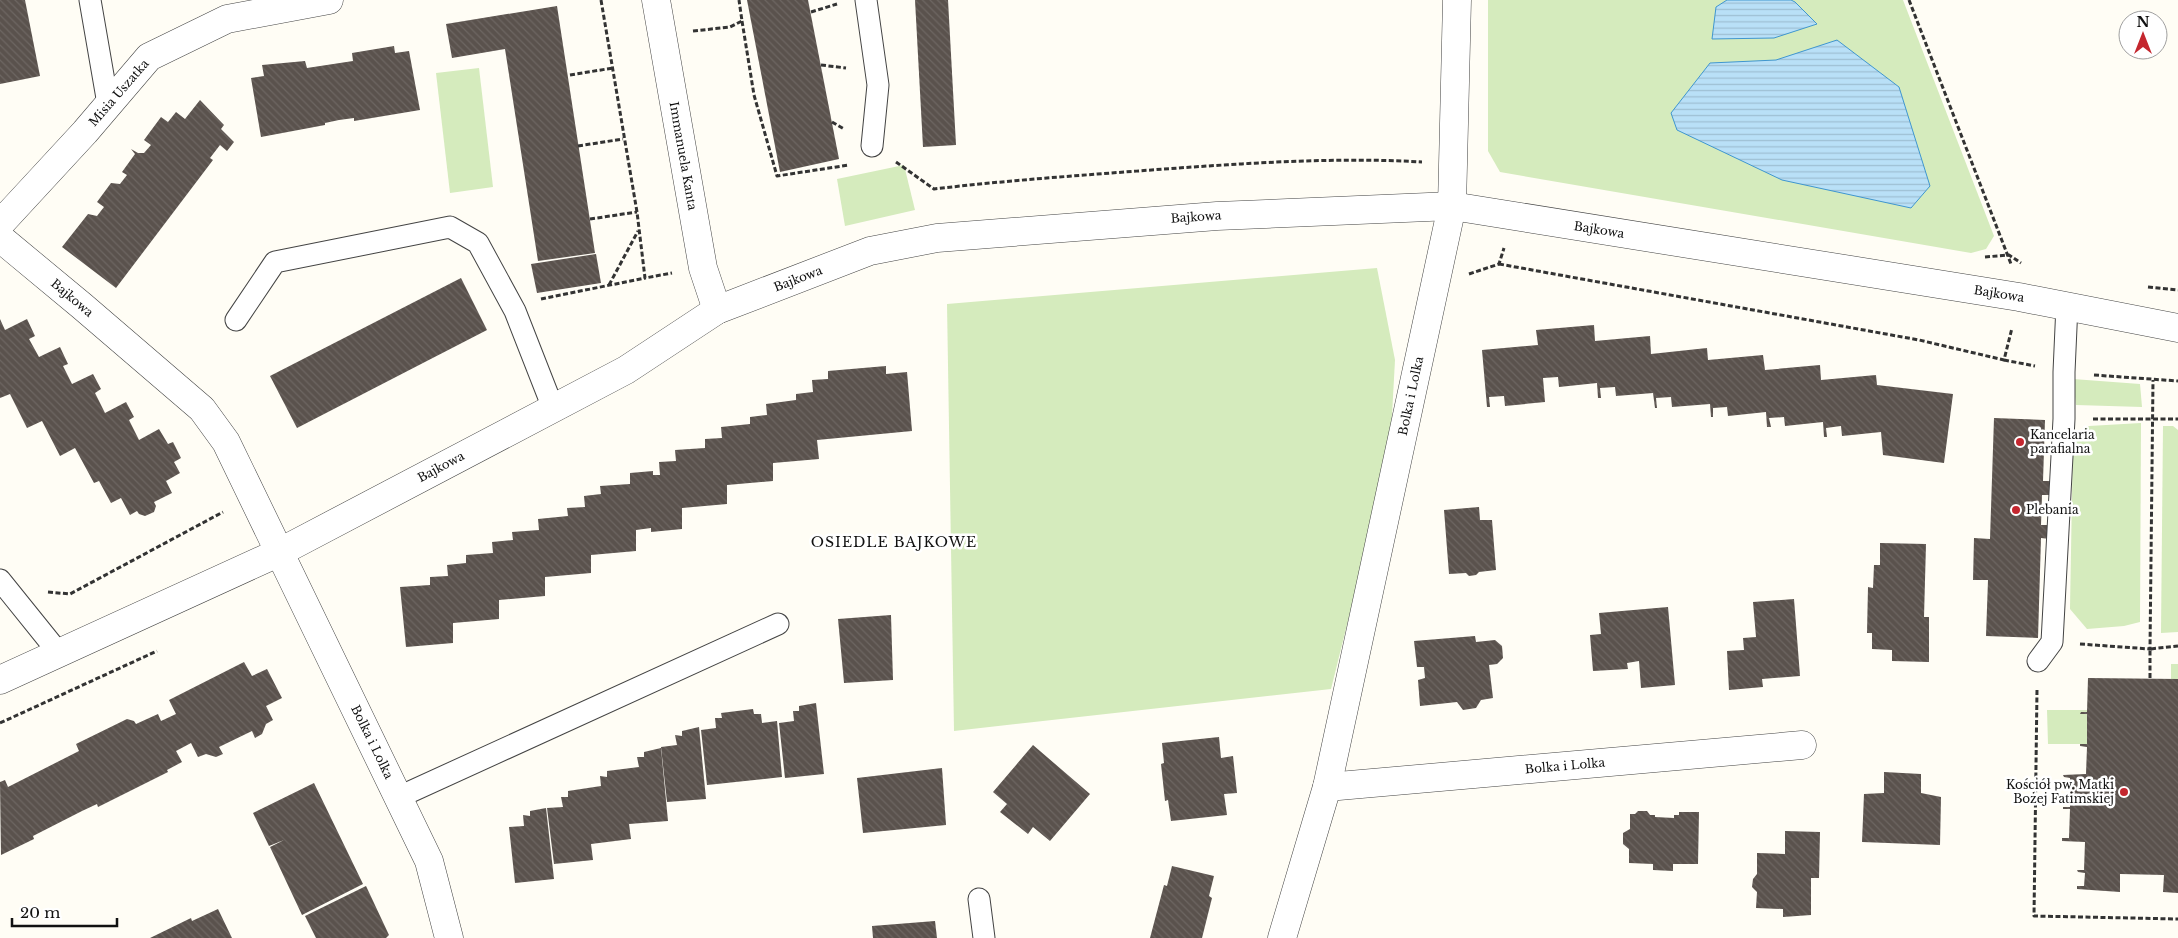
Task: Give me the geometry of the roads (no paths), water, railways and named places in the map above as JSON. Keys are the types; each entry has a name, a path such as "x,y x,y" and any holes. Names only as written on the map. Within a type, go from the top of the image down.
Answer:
{"street":[{"name":"Misia Uszatka","path":"0,224 85,132 149,57 227,19 329,0"},
{"name":"Immanuela Kanta","path":"656,0 703,268 717,310"},
{"name":"Bolka i Lolka","path":"1282,938 1327,787 1452,206 1457,0"},
{"name":"Bajkowa","path":"0,680 280,552 626,370 717,310 870,251 937,238 1217,216 1452,206 2019,297 2178,328"},
{"name":"Bajkowa","path":"0,238 202,410 226,442 280,552"},
{"name":"Bolka i Lolka","path":"280,552 429,861 449,938"},
{"name":"Bolka i Lolka","path":"1327,787 1802,745"}],"lane":[{"path":"90,0 108,104"},
{"path":"866,0 878,85 872,146"},
{"path":"236,320 275,262 450,227 478,243 515,311 553,408"},
{"path":"2038,662 2052,642 2064,419 2066,306"},
{"path":"0,580 58,652"},
{"path":"399,797 778,624"},
{"path":"979,899 984,938"}],"water":[{"path":"1727,0 1791,0 1817,24 1774,38 1712,39 1716,7"},
{"path":"1837,40 1899,87 1930,186 1911,208 1782,180 1677,130 1671,113 1710,63 1776,60"}],"place":[{"name":"Kancelaria parafialna","path":"2020,442"},
{"name":"Plebania","path":"2016,510"},
{"name":"Kościół pw. Matki Bożej Fatimskiej","path":"2124,792"}],"district":[{"name":"OSIEDLE BAJKOWE","path":"894,542"}]}
